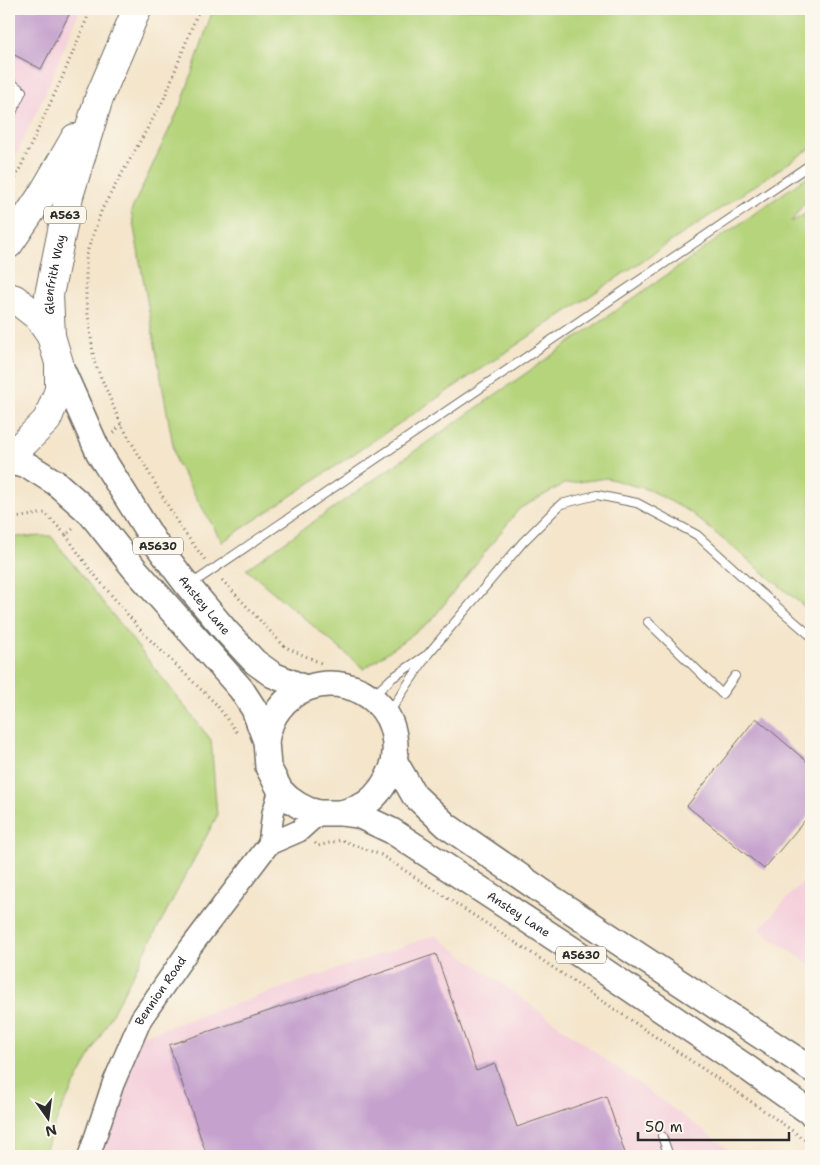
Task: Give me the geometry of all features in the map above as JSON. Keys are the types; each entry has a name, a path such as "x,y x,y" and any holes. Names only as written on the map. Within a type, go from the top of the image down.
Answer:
{"highway":[{"name":"Glenfrith Way","path":"51,336 49,295 69,196 99,98 137,9"},
{"name":"Glenfrith Way","path":"9,244 42,195 99,98"},
{"path":"9,297 15,299 38,317 51,336 59,363 59,390 47,420 21,446 9,451"}],"main road":[{"name":"Anstey Lane","path":"59,363 99,453 154,541 188,586 255,662 273,675 305,688"},
{"name":"Anstey Lane","path":"9,462 29,466 36,470 56,483 91,514 134,568 242,689 254,709 266,741 268,767 280,790 288,798 308,810 358,815 392,831 587,959 811,1113"},
{"name":"Anstey Lane","path":"266,741 270,724 278,709 290,697 305,688 319,684 347,685 360,690 379,706"},
{"path":"331,813 366,804 385,785 395,762 396,746 394,730 379,706"},
{"name":"A5630","path":"395,762 414,795 447,826 550,898 811,1069"}],"street":[{"name":"Bennion Road","path":"269,844 273,813 280,790"},
{"name":"Bennion Road","path":"89,1156 113,1084 141,1019 190,948 269,844 299,831 331,813"}],"lane":[{"path":"9,81 22,91 9,119"},
{"path":"188,586 811,164"},
{"path":"379,706 428,654 523,542 561,504 597,495 637,503 697,535 811,636"},
{"path":"648,622 722,694 735,676"},
{"path":"379,706 392,678 428,654"},
{"path":"662,1136 669,1156"}],"path":[{"path":"9,192 62,78 91,9"},
{"path":"199,9 164,98 102,208 86,255 86,299 94,361 121,424 179,525 212,569 285,647 329,666"}],"shaded area":[{"path":"9,9 80,9 44,96 9,169"},
{"path":"811,872 811,965 759,929"},
{"path":"435,935 738,1156 89,1156 133,1039"}],"green space":[{"path":"213,9 804,9 811,20 811,148 222,542 176,462 131,211 183,100"},
{"path":"811,174 811,193 791,222 811,211 811,612 690,512 649,490 607,478 564,484 519,509 431,621 364,669 246,569"},
{"path":"51,536 211,740 217,816 60,1112 43,1156 9,1156 9,537"}],"building":[{"path":"14,9 72,9 41,69 9,52 9,20"},
{"path":"756,718 811,765 811,813 764,869 687,806"},
{"path":"436,954 476,1071 495,1064 517,1127 606,1096 626,1156 207,1156 169,1045"}]}
